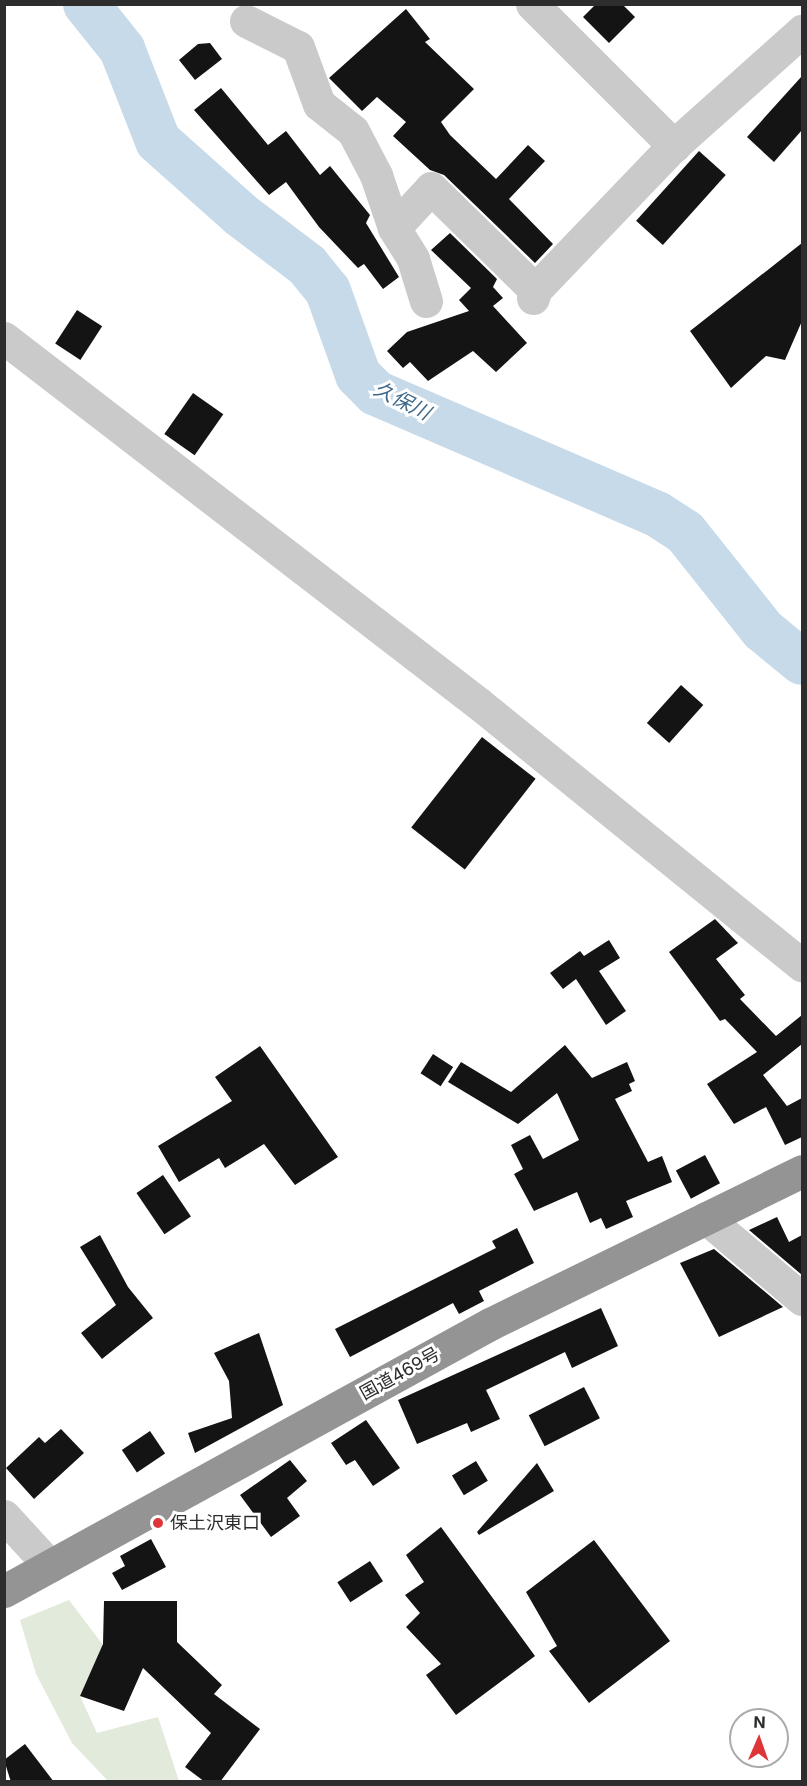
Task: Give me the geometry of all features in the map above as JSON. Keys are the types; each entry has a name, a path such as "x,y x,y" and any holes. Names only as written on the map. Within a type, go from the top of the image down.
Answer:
{"highway":[{"name":"国道469号","path":"4,1592 490,1324 802,1171"}],"street":[{"path":"532,4 674,146"},
{"path":"246,21 298,47 319,104 353,131 376,175 394,228 413,259 426,301"},
{"path":"394,228 431,188 534,294 674,146 802,31"},
{"path":"4,338 478,703 802,965"},
{"path":"706,1218 802,1299"},
{"path":"4,1516 50,1566"}],"green space":[{"path":"69,1600 103,1645 80,1696 97,1733 158,1717 179,1781 108,1781 72,1743 36,1674 20,1620"}],"building":[{"path":"596,4 622,4 635,17 609,43 583,17"},
{"path":"406,9 430,39 425,42 474,89 441,122 450,135 496,179 528,145 545,161 509,199 553,244 535,263 444,175 430,170 393,136 406,122 377,97 362,111 329,78"},
{"path":"210,43 222,59 195,80 179,60 198,44"},
{"path":"802,76 802,130 774,162 747,137"},
{"path":"221,88 268,145 286,131 320,175 330,166 370,215 366,223 399,277 383,289 364,264 358,268 319,227 286,182 269,195 194,110"},
{"path":"699,151 726,175 663,245 636,221"},
{"path":"450,233 497,279 493,287 503,298 493,306 527,343 496,372 473,351 428,381 410,362 403,368 387,351 407,332 469,311 459,300 471,288 431,250"},
{"path":"802,243 802,321 785,360 766,356 731,388 690,331"},
{"path":"77,310 102,326 80,360 55,344"},
{"path":"193,393 223,414 195,455 164,434"},
{"path":"681,685 703,705 669,743 647,723"},
{"path":"482,737 536,779 465,869 411,828"},
{"path":"715,919 738,943 716,959 745,995 740,999 776,1036 802,1015 802,1044 763,1075 787,1106 802,1098 802,1137 785,1145 766,1107 734,1124 707,1084 757,1052 725,1019 720,1021 669,952"},
{"path":"609,940 620,958 599,971 626,1011 606,1025 576,979 563,989 550,973 580,951 584,956"},
{"path":"565,1045 592,1078 627,1062 635,1081 629,1084 632,1091 615,1099 648,1162 662,1156 672,1182 626,1201 633,1217 606,1229 601,1218 590,1223 577,1192 534,1211 514,1174 523,1169 511,1145 530,1135 543,1159 579,1140 557,1093 518,1124 448,1082 461,1062 511,1092"},
{"path":"260,1046 338,1157 295,1185 264,1144 225,1168 219,1158 179,1182 158,1146 232,1101 215,1077"},
{"path":"433,1054 453,1067 441,1086 420,1073"},
{"path":"705,1155 720,1183 691,1199 676,1170"},
{"path":"163,1175 191,1216 164,1234 136,1193"},
{"path":"777,1217 789,1242 802,1235 802,1275 749,1230"},
{"path":"517,1228 534,1263 479,1291 484,1301 459,1314 453,1303 350,1357 335,1329 496,1248 492,1241"},
{"path":"100,1235 128,1287 153,1318 102,1359 81,1333 116,1305 80,1247"},
{"path":"714,1249 783,1307 719,1337 680,1263"},
{"path":"601,1308 618,1346 572,1368 565,1352 486,1390 500,1419 471,1432 467,1423 417,1444 398,1400"},
{"path":"259,1333 283,1405 195,1453 188,1433 232,1418 229,1381 214,1353"},
{"path":"584,1387 600,1418 545,1446 529,1415"},
{"path":"366,1420 400,1468 373,1486 355,1460 346,1465 331,1443"},
{"path":"61,1429 84,1453 34,1499 6,1468 39,1437 45,1443"},
{"path":"150,1431 165,1453 137,1472 122,1450"},
{"path":"290,1460 307,1481 287,1498 300,1516 271,1537 240,1495"},
{"path":"476,1461 488,1481 464,1495 452,1475"},
{"path":"537,1463 554,1491 479,1535 477,1532"},
{"path":"441,1527 535,1656 456,1715 426,1675 441,1664 406,1627 420,1613 405,1595 424,1582 406,1555"},
{"path":"151,1539 166,1567 122,1590 112,1573 125,1566 120,1556"},
{"path":"594,1540 670,1641 589,1703 549,1651 557,1646 526,1592"},
{"path":"370,1561 383,1581 350,1602 337,1582"},
{"path":"104,1601 177,1601 177,1642 222,1685 214,1694 260,1729 220,1782 205,1782 185,1767 211,1733 143,1668 124,1711 80,1696 103,1644"},
{"path":"25,1744 54,1782 11,1782 4,1760"}],"waterway":[{"name":"久保川","path":"86,4 122,49 158,141 241,215 307,265 328,291 358,375 376,393 657,514 685,532 763,630 802,662"}],"place":[{"name":"保土沢東口","path":"158,1523"}]}
